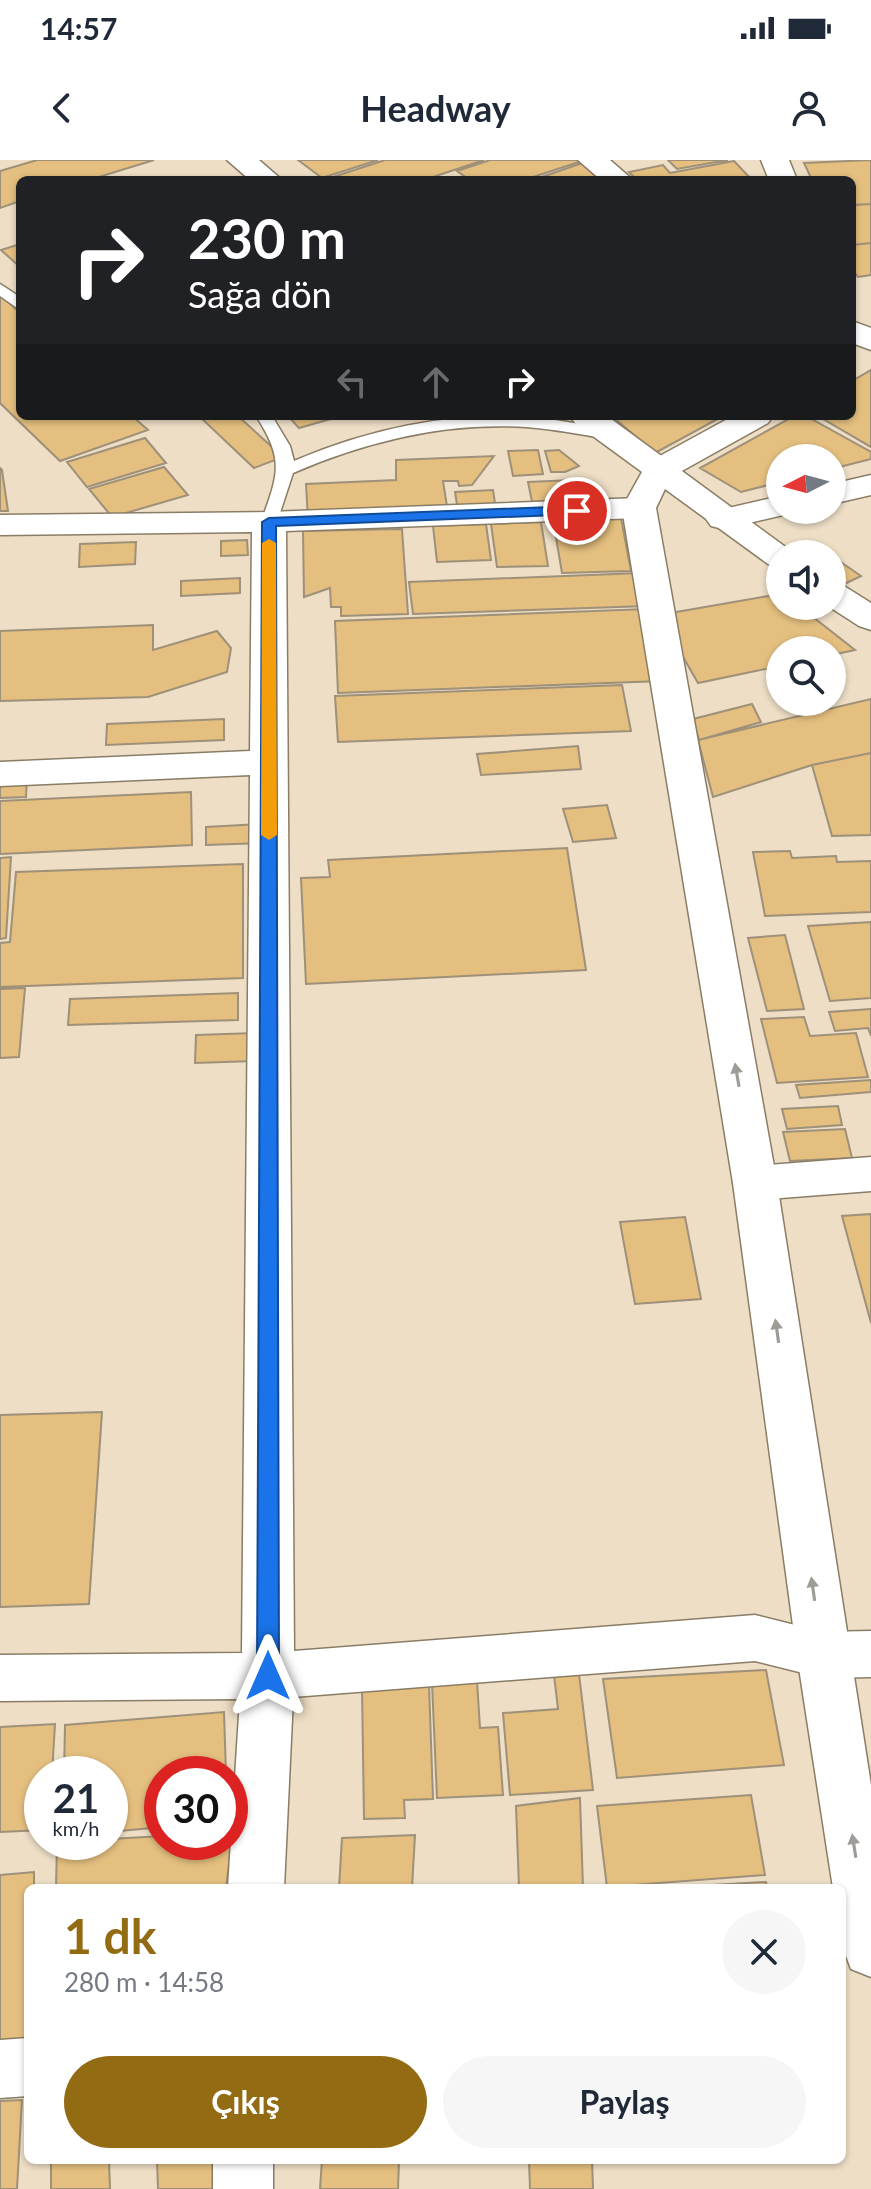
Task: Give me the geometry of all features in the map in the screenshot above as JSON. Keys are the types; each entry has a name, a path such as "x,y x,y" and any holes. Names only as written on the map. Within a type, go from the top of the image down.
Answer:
{"street":[{"path":"241,160 263,176"},
{"path":"592,160 614,176"},
{"path":"649,489 751,420"},
{"path":"598,425 649,489 755,1183 847,1654 871,1950"},
{"path":"846,491 871,485"},
{"path":"0,525 269,522 649,489 723,519 766,548"},
{"path":"723,519 766,509"},
{"path":"256,1884 268,1676 269,522"},
{"path":"846,602 871,619"},
{"path":"0,774 269,762"},
{"path":"755,1183 871,1174"},
{"path":"0,1678 268,1676 755,1638 847,1654"},
{"path":"0,2069 24,2067"},
{"path":"243,2164 243,2189"}],"lane":[{"path":"0,288 16,302"},
{"path":"267,420 286,450 287,470 269,522"},
{"path":"287,470 328,451 380,436 449,425 526,422 598,425"}],"building":[{"path":"37,160 154,160 102,176 16,176 16,202 0,208 0,171"},
{"path":"298,160 378,160 328,176 319,176"},
{"path":"385,160 484,160 436,176 336,176"},
{"path":"490,160 585,160 536,176 464,176 457,171"},
{"path":"591,160 615,176 545,176"},
{"path":"668,160 728,160 677,169"},
{"path":"871,160 871,204 856,205 856,176 810,176 804,163"},
{"path":"734,161 748,176 633,176 629,172 663,165 670,173"},
{"path":"871,204 871,243 856,245 856,205"},
{"path":"871,243 871,275 858,277 856,274 856,245"},
{"path":"16,245 16,263 1,250"},
{"path":"0,294 16,309 16,418 0,403"},
{"path":"871,370 871,447 825,420 856,420 856,379"},
{"path":"18,420 137,420 148,430 60,461"},
{"path":"203,420 242,420 283,457 254,468"},
{"path":"292,420 327,420 299,428"},
{"path":"617,420 716,420 655,453"},
{"path":"787,420 813,420 871,452 871,459 846,465 846,444 766,444 766,486 741,492 700,468"},
{"path":"145,438 166,463 87,487 67,462"},
{"path":"538,450 543,474 513,476 508,451"},
{"path":"559,450 579,466 565,472 551,472 545,451"},
{"path":"494,456 472,485 459,486 458,481 443,481 448,513 308,519 306,484 396,480 396,460"},
{"path":"164,467 188,495 112,517 89,489"},
{"path":"0,468 2,470 8,511 0,511"},
{"path":"574,480 580,504 533,507 528,482"},
{"path":"493,490 496,510 458,511 455,492"},
{"path":"621,518 631,571 562,573 553,520"},
{"path":"541,522 548,566 497,567 491,524"},
{"path":"486,524 491,560 437,562 433,526"},
{"path":"402,529 408,614 341,616 341,607 331,607 330,588 304,597 303,531"},
{"path":"247,540 248,555 221,556 221,541"},
{"path":"136,542 135,564 79,567 80,544"},
{"path":"846,566 861,576 846,583"},
{"path":"640,573 647,606 413,614 409,582"},
{"path":"240,578 240,593 181,596 181,581"},
{"path":"766,596 766,620 817,620 837,636 766,636 766,669 698,683 659,615"},
{"path":"647,609 661,681 338,693 335,621"},
{"path":"153,625 153,650 217,631 231,648 227,672 148,697 0,701 0,631"},
{"path":"846,643 855,650 846,652"},
{"path":"622,685 631,731 338,742 335,696"},
{"path":"871,699 871,753 812,765 713,797 698,740 799,716 846,716 846,705"},
{"path":"752,704 761,722 699,740 693,719"},
{"path":"224,719 224,740 106,745 107,724"},
{"path":"578,746 581,769 481,775 477,754"},
{"path":"871,753 871,835 832,836 812,765"},
{"path":"27,778 26,797 0,798 0,779"},
{"path":"191,792 192,845 0,854 0,801"},
{"path":"607,805 616,838 573,842 563,809"},
{"path":"259,824 260,843 206,845 206,827"},
{"path":"567,848 586,970 306,984 301,878 330,877 328,860"},
{"path":"790,851 792,858 836,856 837,862 871,861 871,912 765,916 753,852"},
{"path":"11,857 6,938 0,939 0,858"},
{"path":"243,864 243,978 0,987 0,943 10,942 16,872"},
{"path":"871,922 871,998 830,1001 808,926"},
{"path":"785,935 804,1009 767,1011 748,938"},
{"path":"25,988 19,1057 0,1058 0,989"},
{"path":"238,993 238,1020 68,1025 70,999"},
{"path":"871,1009 871,1036 868,1028 835,1031 829,1012"},
{"path":"804,1017 810,1036 856,1033 868,1077 777,1083 761,1019"},
{"path":"255,1033 254,1061 195,1063 196,1035"},
{"path":"871,1080 871,1092 800,1098 796,1085"},
{"path":"838,1106 842,1125 787,1129 782,1109"},
{"path":"845,1129 852,1158 790,1161 783,1132"},
{"path":"871,1214 871,1323 842,1216"},
{"path":"685,1217 701,1299 635,1304 620,1222"},
{"path":"102,1412 89,1604 0,1607 0,1415"},
{"path":"766,1670 784,1765 617,1778 603,1679"},
{"path":"579,1674 593,1790 510,1795 503,1713 558,1709 554,1675"},
{"path":"477,1681 480,1728 498,1727 503,1795 437,1798 432,1683"},
{"path":"429,1685 433,1799 404,1800 405,1818 364,1819 362,1687"},
{"path":"224,1712 225,1756 144,1756 144,1829 128,1830 128,1756 64,1756 65,1725"},
{"path":"55,1724 53,1756 24,1756 24,1831 0,1832 0,1727"},
{"path":"751,1795 765,1875 607,1884 597,1806"},
{"path":"580,1798 583,1884 519,1884 516,1806"},
{"path":"415,1835 412,1884 339,1884 342,1838"},
{"path":"144,1837 144,1860 229,1860 226,1884 56,1884 57,1860 128,1860 128,1838"},
{"path":"34,1872 34,1884 24,1884 24,2046 0,2049 0,1875"},
{"path":"22,2100 17,2189 0,2189 0,2101"},
{"path":"51,2164 109,2164 110,2189 51,2189"},
{"path":"157,2164 213,2164 214,2189 158,2189"},
{"path":"322,2164 399,2164 398,2189 320,2189"},
{"path":"529,2164 592,2164 593,2189 530,2189"}],"slow traffic":[{"path":"269,543 269,835"}],"route":[{"path":"268,1676 269,522 577,511"}]}
